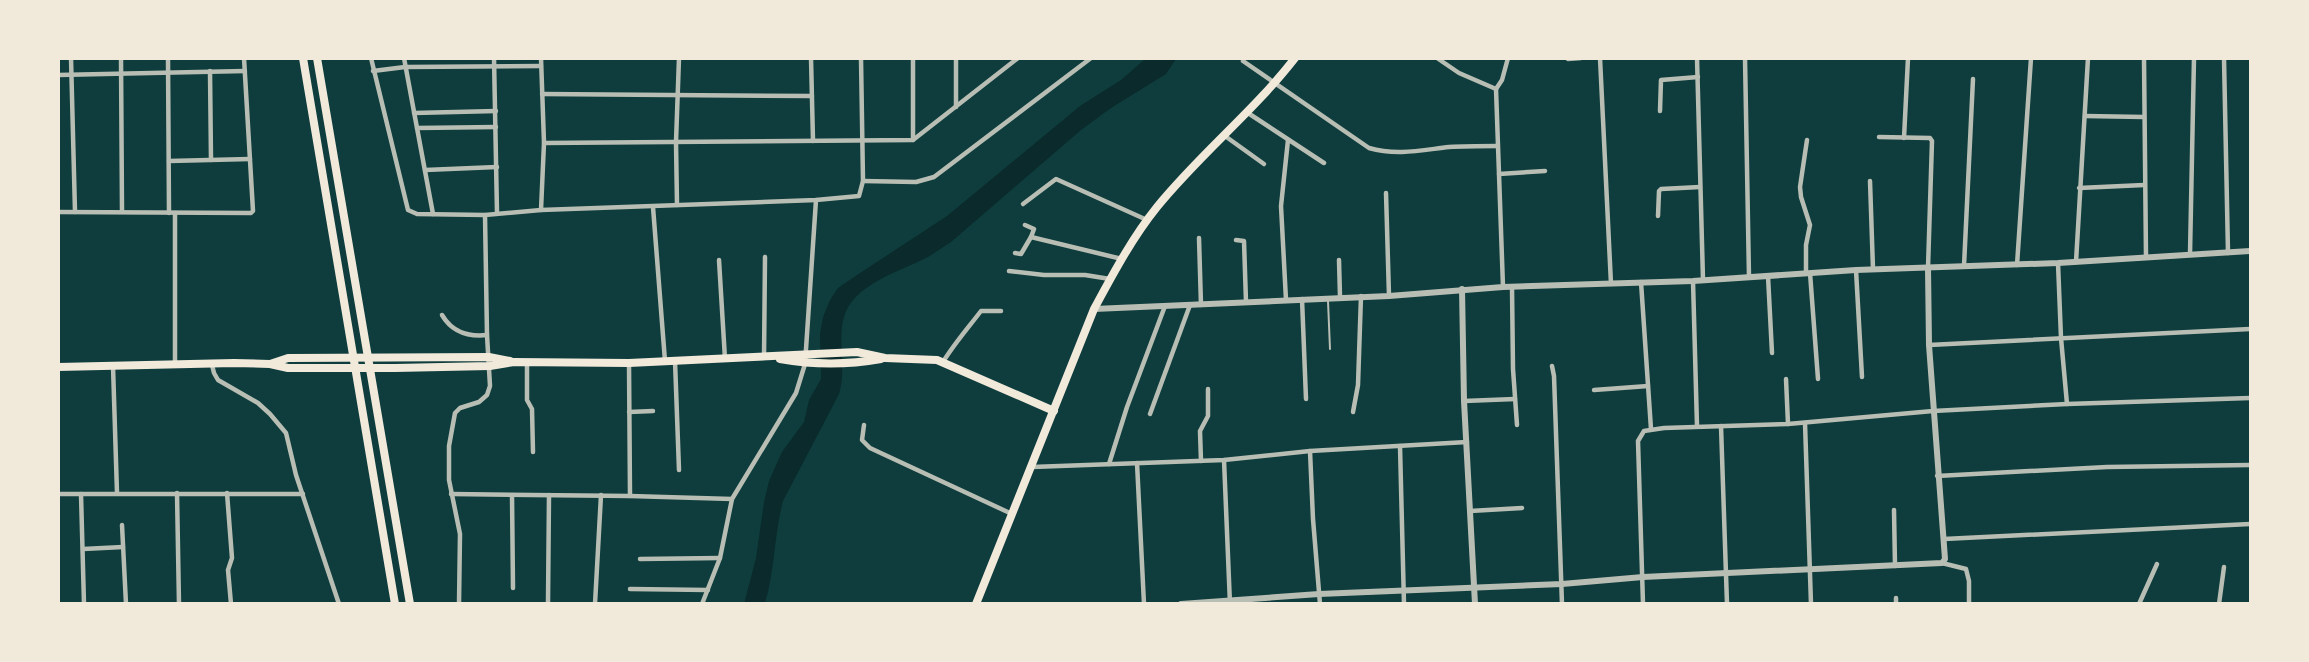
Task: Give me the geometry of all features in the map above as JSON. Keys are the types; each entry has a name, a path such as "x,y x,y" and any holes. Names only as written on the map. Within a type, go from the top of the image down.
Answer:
{"highway":[{"path":"303,58 395,603"},
{"path":"317,58 372,392 410,603"}],"main road":[{"path":"976,603 1095,309 1110,279 1157,207 1275,84 1295,58"},
{"path":"58,367 270,364 288,368 490,366 514,362 629,363 857,352 885,358 931,359 943,362 1054,411"},
{"path":"270,364 284,358 489,357 514,362"},
{"path":"766,358 809,363 856,363 885,358"}],"street":[{"path":"71,58 75,212"},
{"path":"121,58 122,211"},
{"path":"168,58 175,365"},
{"path":"58,212 249,214 252,212 244,58"},
{"path":"371,58 405,207 412,213 485,215 541,210 816,200 859,196 862,182 863,141 861,58"},
{"path":"404,58 433,214"},
{"path":"494,58 497,213"},
{"path":"541,58 544,143 541,210"},
{"path":"676,205 679,58"},
{"path":"811,58 813,141"},
{"path":"913,58 914,140"},
{"path":"956,58 956,107"},
{"path":"544,143 914,140 1018,58"},
{"path":"862,182 916,182 933,177 1091,58"},
{"path":"1437,58 1458,73 1496,89"},
{"path":"1503,287 1496,89 1502,80 1508,58"},
{"path":"1568,59 1581,58"},
{"path":"1600,58 1611,284"},
{"path":"1697,58 1703,280"},
{"path":"1745,58 1749,277"},
{"path":"1904,138 1908,58"},
{"path":"2017,265 2031,58"},
{"path":"2076,262 2088,58"},
{"path":"2144,58 2146,257"},
{"path":"2190,254 2194,58"},
{"path":"2224,58 2228,253"},
{"path":"1243,61 1358,142 1380,151 1408,153 1449,147 1497,146"},
{"path":"373,71 405,67 541,66"},
{"path":"58,75 245,70"},
{"path":"210,71 211,160"},
{"path":"1660,111 1661,80 1698,77"},
{"path":"1964,266 1973,79"},
{"path":"542,94 812,96"},
{"path":"414,113 496,111"},
{"path":"1248,112 1324,163"},
{"path":"2085,116 2144,117"},
{"path":"417,128 496,126"},
{"path":"1225,136 1264,164"},
{"path":"1879,137 1930,138 1933,144 1928,268 1929,345 1937,476 1944,539 1945,559 1942,563"},
{"path":"1286,300 1281,206 1288,140"},
{"path":"1808,140 1800,187 1810,225 1806,245 1818,380"},
{"path":"169,161 250,159"},
{"path":"424,170 497,168"},
{"path":"1499,174 1545,171"},
{"path":"1023,204 1056,179 1147,220"},
{"path":"1870,181 1873,270"},
{"path":"2079,188 2144,185"},
{"path":"1659,216 1659,190 1700,187"},
{"path":"1386,193 1389,296"},
{"path":"702,603 720,558 732,499 796,393 809,363 816,200"},
{"path":"652,207 664,361"},
{"path":"459,603 460,534 452,494 449,446 455,413 460,408 479,402 487,395 490,386 485,215"},
{"path":"1015,253 1021,254 1034,229 1025,225"},
{"path":"1031,237 1122,259"},
{"path":"1199,238 1201,304"},
{"path":"1236,240 1244,241 1246,302"},
{"path":"1095,309 1389,296 1503,287 1693,281 1856,270 2058,263 2250,251"},
{"path":"765,257 766,358"},
{"path":"719,260 725,359"},
{"path":"1339,260 1340,297"},
{"path":"2058,263 2067,404"},
{"path":"1856,270 1862,377"},
{"path":"1009,271 1044,275 1085,275 1110,279"},
{"path":"1768,276 1772,353"},
{"path":"1693,281 1697,426"},
{"path":"1641,282 1652,429"},
{"path":"1512,287 1517,425"},
{"path":"1462,289 1464,401 1475,603"},
{"path":"1353,412 1358,385 1361,296"},
{"path":"1302,299 1306,399"},
{"path":"1150,414 1190,305"},
{"path":"1109,464 1127,407 1149,354 1165,306"},
{"path":"943,362 956,340 970,327 981,311 1001,311"},
{"path":"442,315 446,322 458,332 477,336 487,335"},
{"path":"1929,345 2250,329"},
{"path":"675,361 679,470"},
{"path":"527,362 527,400 532,408 533,452"},
{"path":"629,363 630,496"},
{"path":"212,365 218,380 258,404 286,433 296,475 339,603"},
{"path":"113,366 117,493"},
{"path":"1552,366 1562,603"},
{"path":"1786,379 1788,424"},
{"path":"1594,390 1648,386"},
{"path":"1202,461 1200,430 1208,416 1209,389"},
{"path":"1643,603 1638,441 1641,433 1652,429 1805,423 1933,411 2067,404 2250,398"},
{"path":"1464,401 1515,399"},
{"path":"629,412 653,411"},
{"path":"1805,423 1811,603"},
{"path":"864,425 862,440 870,448 1012,514"},
{"path":"1721,426 1727,603"},
{"path":"1032,467 1224,460 1310,451 1467,442"},
{"path":"1400,446 1404,603"},
{"path":"1310,451 1320,603"},
{"path":"1224,460 1229,603"},
{"path":"1137,463 1144,603"},
{"path":"1937,476 2107,467 2250,465"},
{"path":"177,493 179,603"},
{"path":"227,493 232,558 228,570 231,603"},
{"path":"58,494 303,494"},
{"path":"81,494 84,603"},
{"path":"452,494 732,499"},
{"path":"512,495 513,588"},
{"path":"548,603 549,495"},
{"path":"596,603 601,495"},
{"path":"1470,511 1522,508"},
{"path":"1894,510 1895,566"},
{"path":"1944,539 2250,524"},
{"path":"122,525 126,603"},
{"path":"83,549 123,547"},
{"path":"640,559 720,558"},
{"path":"1181,603 1229,603 1319,594 1475,589 1726,572 1942,563 1966,569 1969,581 1969,603"},
{"path":"2139,603 2157,564"},
{"path":"2219,603 2224,567"},
{"path":"630,589 708,590"}],"lane":[{"path":"1328,298 1330,349"}],"water":[{"path":"1145,59 1176,59 1166,74 1111,108 1081,130 951,242 928,257 867,287 849,306 842,326 842,374 839,394 783,501 765,603 744,604 756,558 769,481 782,452 804,422 809,400 821,379 820,334 823,317 838,288 947,216 1080,106 1121,80"}]}
